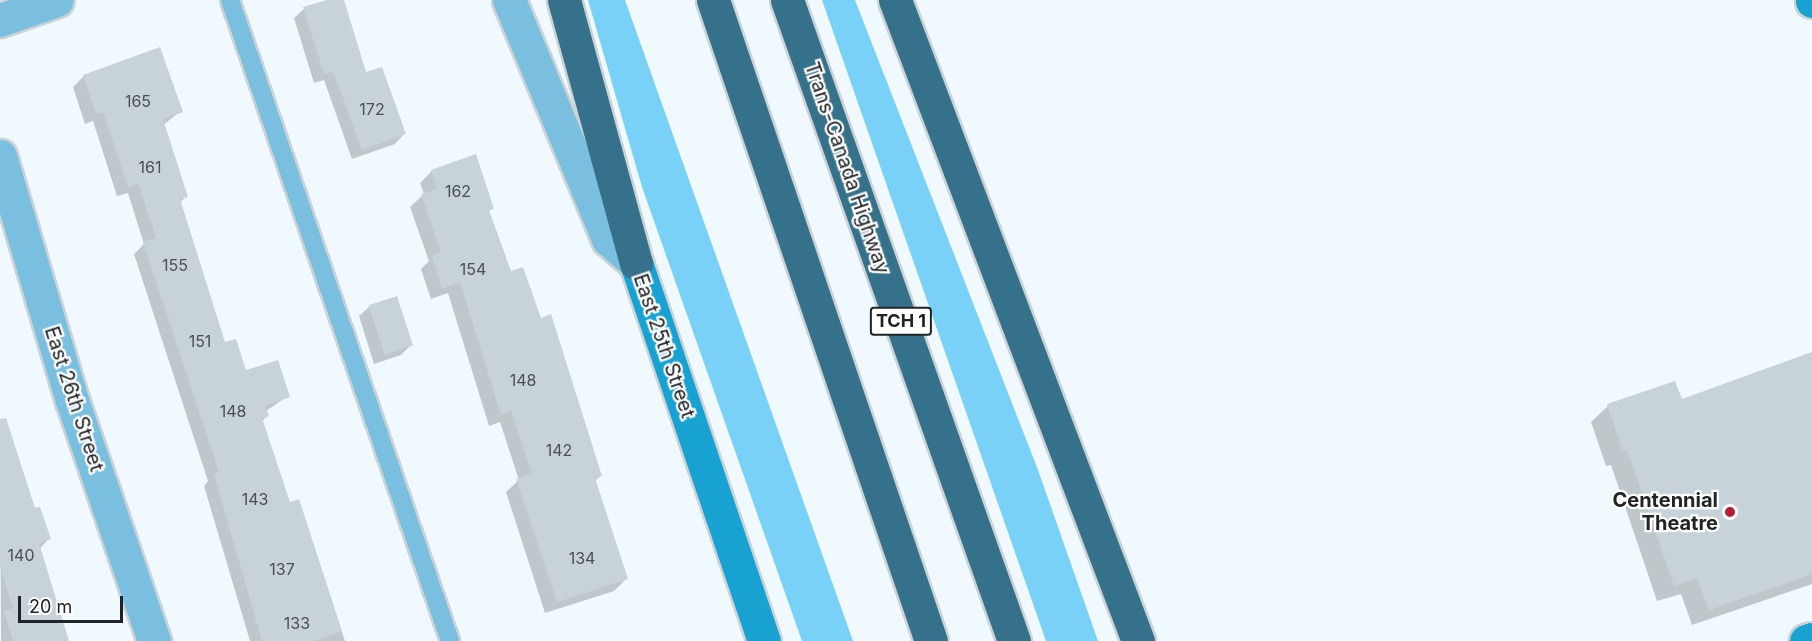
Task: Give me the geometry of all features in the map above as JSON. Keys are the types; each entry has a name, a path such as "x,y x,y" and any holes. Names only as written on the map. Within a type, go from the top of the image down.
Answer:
{"highway":[{"path":"564,0 636,263"},
{"path":"713,0 931,641"},
{"name":"Trans-Canada Highway","path":"788,0 1014,641"},
{"path":"895,0 1138,641"}],"street":[{"path":"0,20 57,0"},
{"name":"East 25th Street","path":"509,0 608,239 636,263 763,640"},
{"name":"East 26th Street","path":"0,156 72,400 154,641"},
{"path":"1806,641 1812,639"}],"lane":[{"path":"230,0 450,641"}],"shaded area":[{"path":"588,0 625,0 853,641 802,641 642,187"},
{"path":"822,0 855,0 1038,470 1098,641 1046,641"}],"building":[{"path":"327,0 344,0 366,72 382,67 406,134 362,150 333,71 324,74 303,7"},
{"path":"160,47 183,112 163,119 188,197 180,199 225,342 236,339 246,370 278,360 290,397 265,406 269,416 262,418 290,502 299,499 342,631 314,641 262,641 214,474 219,472 143,242 156,238 138,183 128,187 103,112 96,114 83,75"},
{"path":"476,154 494,209 489,210 511,271 523,267 541,318 551,314 602,476 595,478 628,579 557,602 516,479 532,474 511,411 501,415 460,282 442,289 432,256 441,252 421,194 437,189 431,170"},
{"path":"397,296 413,345 385,355 368,305"},
{"name":"Centennial Theatre","path":"1812,352 1812,574 1709,610 1697,578 1674,586 1627,449 1623,451 1607,404 1675,381 1682,399"},
{"path":"6,418 35,508 40,507 51,539 39,543 69,641 13,641 4,611 13,608 0,566 0,419"}],"place":[{"name":"Centennial Theatre","path":"1730,512"}]}
